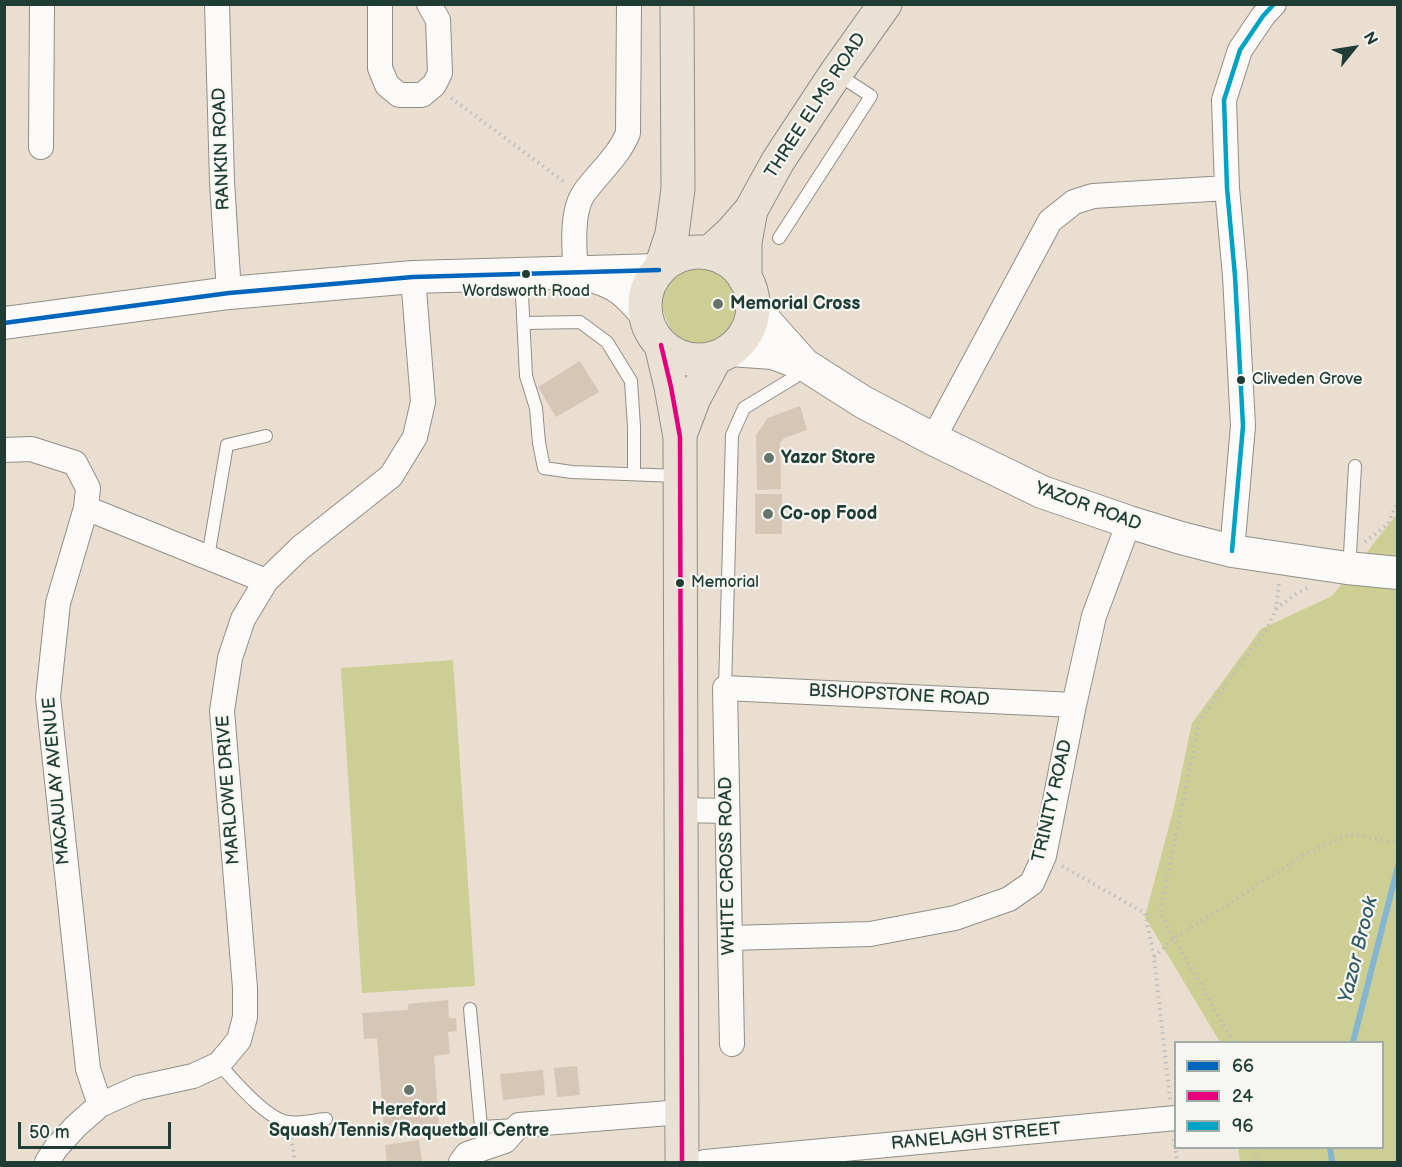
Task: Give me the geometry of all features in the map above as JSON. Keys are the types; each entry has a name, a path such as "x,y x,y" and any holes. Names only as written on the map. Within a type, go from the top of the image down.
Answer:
{"main road":[{"path":"677,4 678,189 672,234 660,268 650,284 646,296 645,314 650,329 661,345 680,437 682,1162"},
{"name":"THREE ELMS ROAD","path":"706,253 731,233 750,210 778,161 885,4"},
{"path":"678,189 687,223 706,253"},
{"name":"THREE ELMS ROAD","path":"748,292 745,242 750,210"},
{"path":"660,268 681,255 693,252 706,253 726,260 735,267 748,292 752,315 741,339 723,353 708,359 686,358 661,345"},
{"path":"680,437 694,398 723,353"}],"street":[{"path":"41,147 42,4"},
{"name":"RANKIN ROAD","path":"217,4 222,182 229,293"},
{"path":"380,4 380,68 387,85 399,95 422,95 434,85 440,73 438,20 429,4"},
{"path":"576,271 574,243 576,218 582,195 624,144 628,133 629,4"},
{"path":"1232,551 1243,426 1235,276 1227,188 1224,100 1240,50 1263,16 1275,4"},
{"path":"933,439 1050,221 1074,202 1093,196 1227,188"},
{"path":"4,323 229,293 413,277 660,268"},
{"path":"576,271 610,281 627,292 645,314"},
{"name":"MARLOWE DRIVE","path":"47,1162 76,1126 100,1105 138,1088 193,1076 219,1064 238,1040 244,1017 245,988 222,711 230,658 243,619 266,581 300,548 391,476 415,437 423,402 413,277"},
{"name":"YAZOR ROAD","path":"748,292 805,365"},
{"name":"YAZOR ROAD","path":"723,353 774,353 805,365 862,402 1042,492 1129,522 1232,551 1282,558 1348,561 1398,573"},
{"path":"4,450 31,449 75,463 88,488 86,508 266,581"},
{"name":"MACAULAY AVENUE","path":"86,508 58,603 48,697 88,1069 100,1105"},
{"name":"TRINITY ROAD","path":"730,938 870,934 955,918 1009,899 1032,883 1044,856 1094,616 1129,522"},
{"name":"BISHOPSTONE ROAD","path":"725,688 1074,705"},
{"name":"WHITE CROSS ROAD","path":"725,688 732,1044"},
{"path":"681,810 727,811"},
{"path":"461,1162 467,1154 506,1142 519,1125 682,1112"},
{"name":"RANELAGH STREET","path":"705,1162 1174,1118"}],"lane":[{"path":"779,238 871,96 836,73"},
{"path":"520,273 526,376 536,408 538,443 544,468 572,472 680,476"},
{"path":"524,323 580,322 607,342 631,381 634,474"},
{"path":"725,688 732,435 744,408 795,377 805,365"},
{"path":"208,557 226,445 266,436"},
{"path":"1348,561 1355,466"},
{"path":"470,1009 481,1128 519,1125"},
{"path":"219,1064 255,1101 278,1119 289,1123 326,1119"}],"path":[{"path":"434,85 582,195"},
{"path":"1348,561 1388,524 1398,501"},
{"path":"1232,1041 1161,913 1200,719 1266,630 1276,610 1282,558"},
{"path":"1276,610 1294,595 1314,585"},
{"path":"1154,957 1174,938 1302,856 1349,834 1398,843"},
{"path":"1044,856 1145,912 1154,957 1174,1118"},
{"path":"289,1123 295,1162"}],"green space":[{"path":"702,264 726,279 735,294 739,312 735,327 725,340 703,348 685,343 670,328 662,309 662,290 668,279 677,270"},
{"path":"1397,514 1397,1162 1240,1162 1238,1149 1384,1149 1384,1041 1219,1041 1145,917 1175,803 1192,723 1261,629 1332,596"},
{"path":"453,660 475,986 362,993 341,668"}],"building":[{"path":"580,361 599,392 556,417 538,387"},
{"path":"800,406 807,430 784,438 780,443 781,489 757,490 756,435 768,418"},
{"name":"Co-op Food","path":"755,494 782,494 782,534 755,534"},
{"name":"Hereford Squash/Tennis/Raquetball Centre","path":"448,1000 449,1018 456,1018 457,1031 448,1032 450,1054 434,1056 439,1124 384,1128 377,1038 364,1039 362,1013 408,1010 408,1004"},
{"path":"577,1066 580,1095 557,1097 554,1068"},
{"path":"543,1070 545,1095 503,1100 500,1074"},
{"path":"419,1140 422,1162 387,1162 385,1145"}],"waterway":[{"name":"Yazor Brook","path":"1353,1041 1398,866"},
{"name":"Yazor Brook","path":"1330,1149 1332,1162"}],"transit line":[{"name":"96","path":"1232,551 1243,426 1235,276 1227,188 1224,100 1240,50 1274,4"},
{"name":"66","path":"4,323 229,293 413,277 659,270"},
{"name":"24","path":"661,345 680,437 682,1162"}],"place":[{"name":"Wordsworth Road","path":"526,274"},
{"name":"Memorial Cross","path":"718,304"},
{"name":"Cliveden Grove","path":"1241,380"},
{"name":"Yazor Store","path":"769,458"},
{"name":"Co-op Food","path":"768,514"},
{"name":"Memorial","path":"680,583"},
{"name":"Hereford Squash/Tennis/Raquetball Centre","path":"409,1090"}]}
